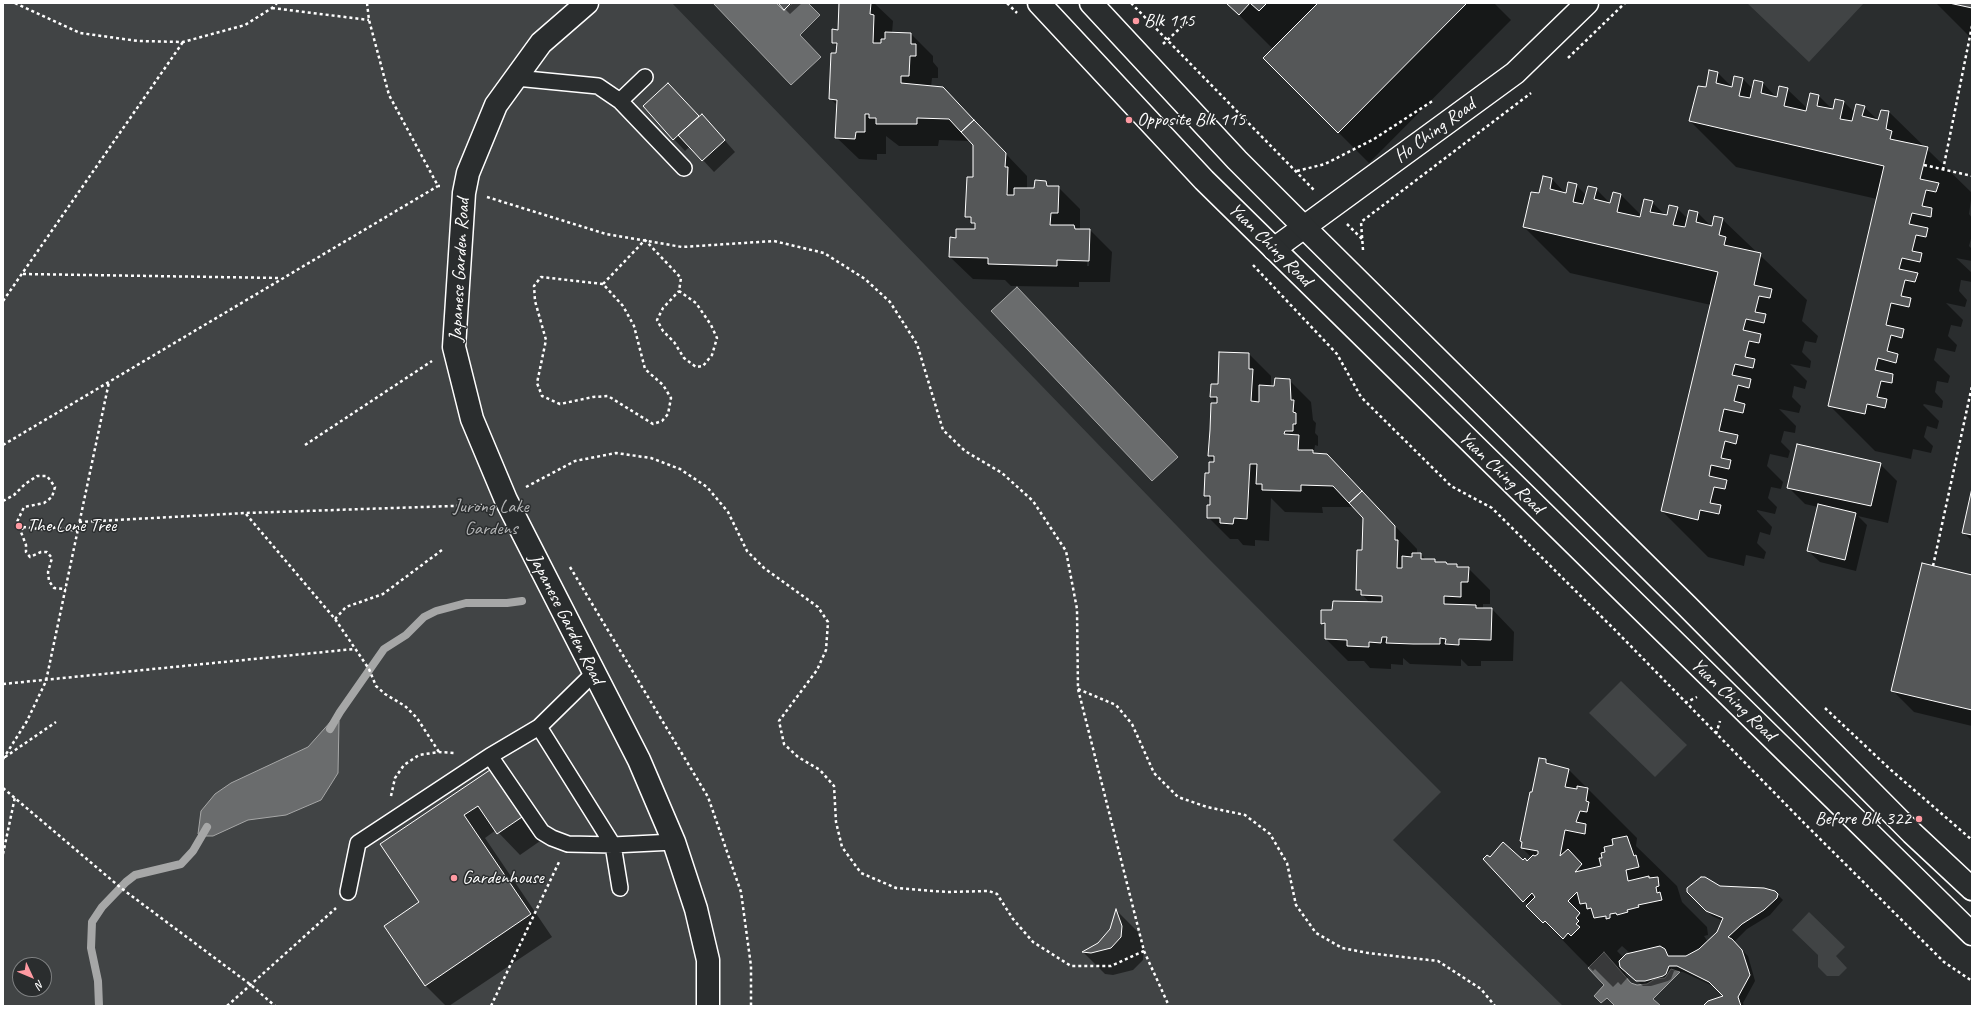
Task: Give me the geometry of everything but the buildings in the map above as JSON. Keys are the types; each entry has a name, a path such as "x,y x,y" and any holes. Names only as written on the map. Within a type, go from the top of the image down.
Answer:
{"street":[{"name":"Japanese Garden Road","path":"587,3 541,43 496,105 468,173 474,194 454,346 472,419 506,500 639,760 674,842 696,909 708,960 708,1006"},
{"name":"Yuan Ching Road","path":"1039,3 1204,180 1972,934"},
{"name":"Yuan Ching Road","path":"1091,3 1237,160 1574,496 1687,606 1912,833 1972,889"},
{"name":"Ho Ching Road","path":"1274,249 1515,73 1587,3"},
{"path":"1550,521 1574,496"}],"lane":[{"path":"620,100 645,77"},
{"path":"516,78 598,86 620,100 684,168"},
{"path":"348,892 358,843 490,756 539,727 594,673"},
{"path":"539,727 613,845 620,888"},
{"path":"490,756 542,832 552,838 568,844 613,845 674,842"}],"path":[{"path":"15,3 80,32 138,41 183,42 245,25 272,8 277,3"},
{"path":"367,3 369,20 389,95 438,186"},
{"path":"1007,3 1018,14"},
{"path":"1131,3 1297,171 1325,164 1374,139 1440,96"},
{"path":"1562,63 1625,3"},
{"path":"272,8 369,20"},
{"path":"1145,61 1190,18"},
{"path":"1943,170 1972,26"},
{"path":"3,301 183,42"},
{"path":"1967,51 1972,52"},
{"path":"1363,253 1361,222 1534,91"},
{"path":"1924,165 1972,176"},
{"path":"3,445 281,278 438,186 474,194 606,234 682,247 774,241 824,253 865,279 890,302 917,344 943,430 965,451 1002,473 1033,501 1066,551 1077,609 1078,689 1144,951 1169,1006"},
{"path":"603,284 645,240"},
{"path":"645,240 681,278 679,291 663,308 657,320 663,331 674,342 684,358 696,366 703,366 712,355 717,338 711,325 696,303 679,291"},
{"path":"1250,261 1337,354 1361,396 1451,486 1492,508 1623,637 1736,755 1944,962 1972,981"},
{"path":"22,274 281,278"},
{"path":"541,277 603,284 623,306 634,326 645,369 663,385 671,398 668,414 662,421 653,424 608,396 593,397 560,404 542,396 537,383 546,340 535,301 534,286 541,277"},
{"path":"305,445 454,346"},
{"path":"3,759 27,721 46,681 109,381"},
{"path":"1932,566 1972,386"},
{"path":"79,522 246,513 497,504 575,461 616,453 651,458 680,469 707,487 728,512 747,552 764,568 818,607 828,622 826,650 817,670 779,721 784,744 798,757 820,770 834,786 836,822 842,847 860,873 896,888 947,892 989,891 997,894 1013,919 1033,942 1071,966 1111,966 1144,951"},
{"path":"3,500 14,495 25,484 37,476 47,476 55,487 52,497 44,503 24,507 17,522 19,526 48,530 56,527 77,531"},
{"path":"246,513 335,619 369,669 376,686 385,694 405,706 417,718 439,752"},
{"path":"23,527 21,532 25,541 26,552 30,557 42,552 47,552 52,558 48,572 49,581 54,588 66,589"},
{"path":"335,619 346,607 383,594 442,550"},
{"path":"568,564 708,797 741,892 751,966 751,1006"},
{"path":"3,684 46,681 354,649"},
{"path":"1078,689 1116,705 1132,724 1154,772 1178,797 1207,807 1245,815 1270,834 1287,863 1296,905 1316,932 1342,948 1368,953 1438,961 1481,989 1495,1006"},
{"path":"1824,708 1891,770 1972,840"},
{"path":"3,759 56,722"},
{"path":"383,826 395,778 404,764 419,755 439,752 490,756"},
{"path":"3,788 121,888 251,985 275,1006"},
{"path":"3,854 15,797"},
{"path":"491,1006 568,844"},
{"path":"227,1006 334,911 348,892"}],"green space":[{"name":"Jurong Lake Gardens","path":"3,3 672,3 1206,556 1441,792 1393,840 1563,1006 3,1006"},
{"path":"1747,3 1864,3 1809,62"},
{"path":"1621,681 1687,745 1655,777 1589,713"},
{"path":"1809,912 1845,947 1836,956 1847,968 1839,976 1827,976 1818,967 1818,955 1792,930"}],"shaded area":[{"path":"713,3 776,3 784,11 793,3 808,3 820,15 800,35 821,57 791,85"},
{"path":"1017,287 1178,457 1152,481 991,311"},
{"path":"333,719 339,721 338,773 321,800 286,815 248,820 213,836 201,836 198,834 201,811 215,794 231,783 308,747"},
{"path":"1604,952 1631,983 1637,985 1647,984 1655,979 1665,978 1671,969 1680,972 1653,999 1661,1006 1615,1006 1607,998 1601,1003 1594,996 1604,985 1588,968"}],"waterway":[{"path":"330,729 340,712 384,649 406,635 424,617 436,611 466,603 507,603 522,601"},
{"path":"99,1006 98,981 91,948 92,922 102,907 126,882 135,875 181,864 193,851 207,827"}],"place":[{"name":"Blk 115","path":"1136,21"},
{"name":"Opposite Blk 115","path":"1129,120"},
{"name":"The Lone Tree","path":"19,526"},
{"name":"Before Blk 322","path":"1919,819"},
{"name":"Gardenhouse","path":"454,878"}]}
